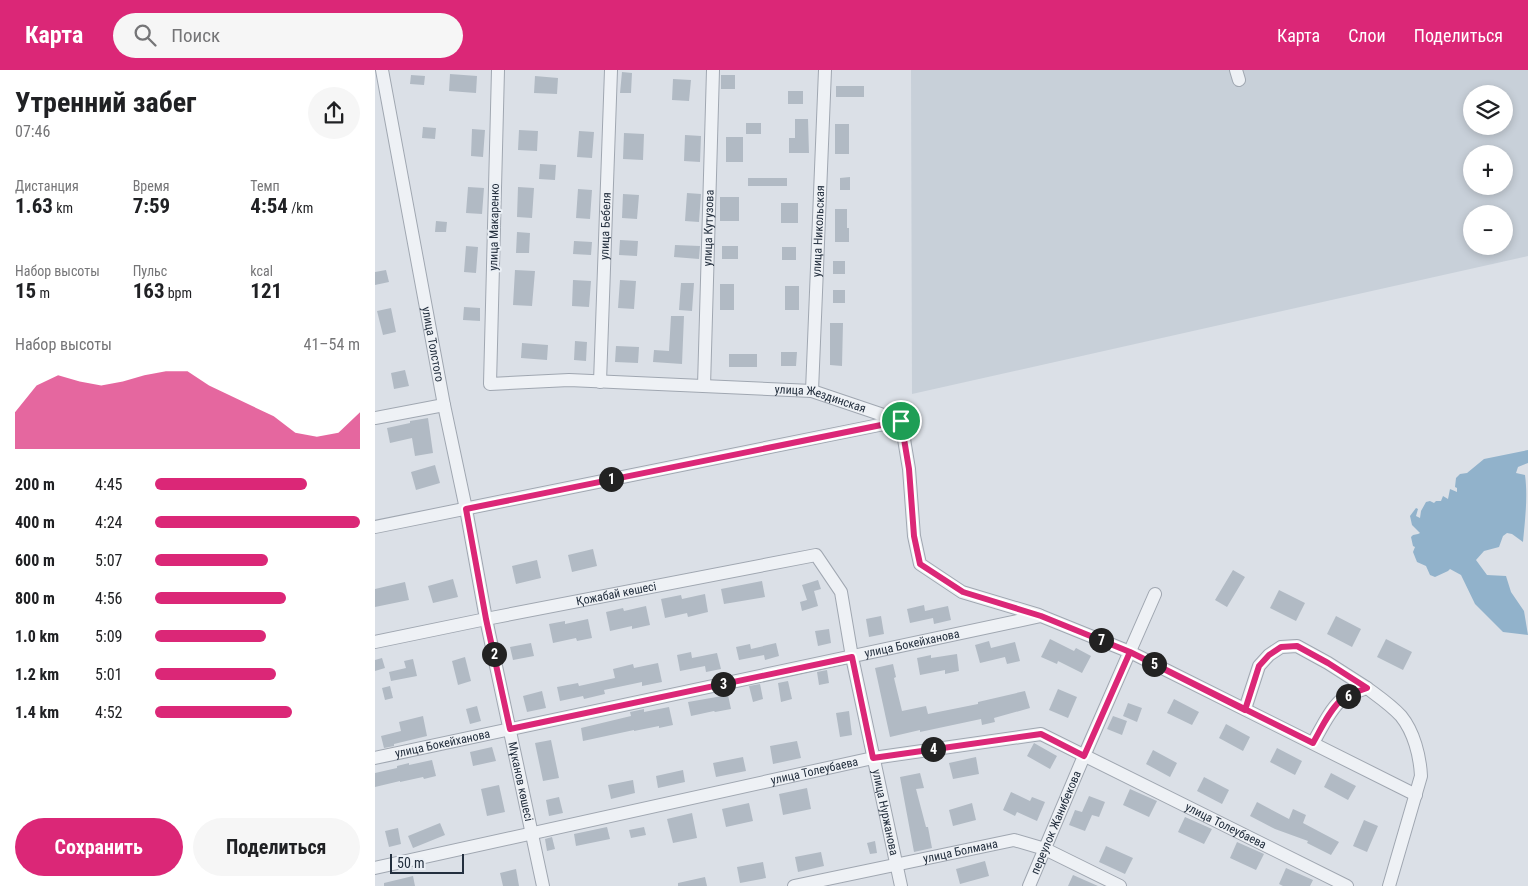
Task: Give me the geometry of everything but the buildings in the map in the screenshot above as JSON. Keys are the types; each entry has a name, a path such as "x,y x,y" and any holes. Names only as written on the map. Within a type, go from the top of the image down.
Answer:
{"street":[{"name":"улица Толстого","path":"381,70 380,90 443,405 466,509 486,619"},
{"name":"улица Макаренко","path":"490,384 498,70"},
{"name":"улица Бебеля","path":"600,382 611,70"},
{"name":"улица Кутузова","path":"704,386 713,70"},
{"name":"улица Никольская","path":"813,391 825,70"},
{"name":"улица Жездинская","path":"490,384 569,380 813,391 901,421"},
{"path":"375,418 443,405"},
{"path":"375,527 901,421 909,469 914,536 920,564 963,592 1041,616 1130,652 1416,795"},
{"name":"Қожабай көшесі","path":"375,642 816,556 841,592"},
{"name":"улица Нуржанова","path":"841,592 852,657 901,886"},
{"name":"переулок Жанибекова","path":"1029,886 1155,594"},
{"name":"улица Бокейханова","path":"375,758 1041,616"},
{"name":"Мұканов көшесі","path":"486,619 543,886"},
{"path":"1245,710 1259,666 1269,655 1281,647 1297,646 1367,688 1403,718 1413,738 1421,776 1389,886"},
{"path":"1313,743 1327,717 1342,699 1367,688"},
{"name":"улица Толеубаева","path":"375,868 873,758 1041,734 1347,886"},
{"name":"улица Болмана","path":"794,886 1014,840 1045,849 1119,886"}],"shaded area":[{"path":"911,70 1528,70 1528,256 912,394"}],"water":[{"path":"1528,450 1528,463 1518,467 1516,473 1525,475 1526,483 1523,542 1512,534 1507,533 1503,536 1499,547 1484,551 1476,560 1487,575 1506,576 1511,592 1524,611 1528,635 1503,632 1475,604 1461,575 1450,569 1435,577 1430,575 1426,566 1417,562 1413,552 1415,547 1411,537 1420,533 1412,525 1410,516 1416,508 1418,509 1416,516 1420,518 1421,511 1426,502 1434,503 1441,501 1443,496 1448,499 1450,489 1457,492 1455,487 1456,478 1460,474 1467,473 1484,459"}],"route":[{"path":"901,421 466,509 486,619 510,729 852,657 873,758 1041,734 1084,756 1130,652 1245,710 1259,666 1269,655 1281,647 1297,646 1367,688 1342,699 1327,717 1313,743 1245,710 1187,681 1130,652 1041,616 963,592 920,564 914,536 909,469 901,421"}]}
